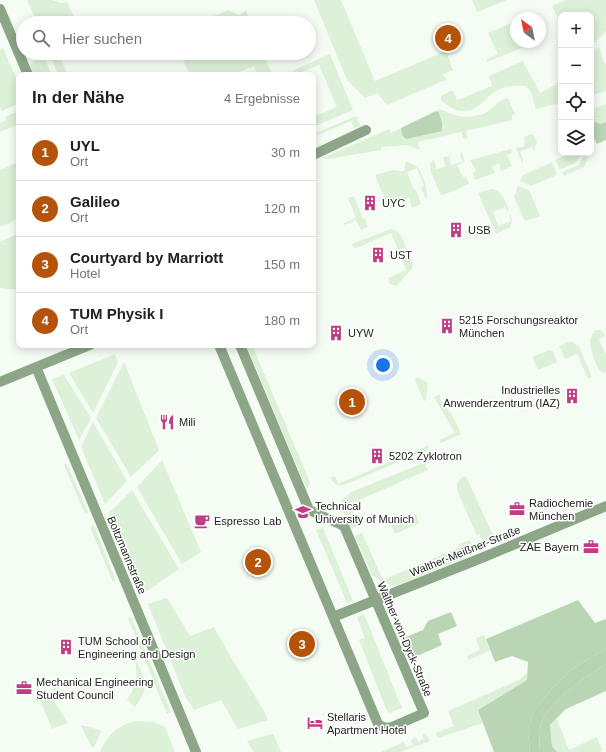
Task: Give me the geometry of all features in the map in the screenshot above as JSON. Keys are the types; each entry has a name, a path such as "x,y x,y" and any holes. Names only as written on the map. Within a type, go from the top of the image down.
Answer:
{"street":[{"path":"0,9 16,47"},
{"path":"22,60 27,72"},
{"path":"316,154 366,130"},
{"path":"0,382 83,348"},
{"name":"Walther-von-Dyck-Straße","path":"221,348 378,724 385,728 392,727 424,713 344,526 309,510 241,348"},
{"name":"Boltzmannstraße","path":"36,367 196,752"},
{"name":"Walther-Meißner-Straße","path":"333,617 376,601 606,506"}],"shaded area":[{"path":"27,0 52,0 61,3 67,2 73,16 34,16"},
{"path":"314,0 341,0 375,81 446,51 453,70 442,75 448,79 387,105 377,93 365,98 347,80"},
{"path":"472,0 507,0 477,12"},
{"path":"566,0 606,0 606,31 594,43 594,12 558,12 558,19 552,6"},
{"path":"228,10 239,15 246,10 248,16 214,16"},
{"path":"510,24 510,48 522,48 487,62 486,60 498,54 488,33"},
{"path":"599,47 606,64 606,91 594,94 594,84 594,50"},
{"path":"3,48 16,78 16,104 2,111 0,107 0,49"},
{"path":"330,54 353,110 316,126 316,116 337,107 319,65 302,72 292,71"},
{"path":"35,60 45,60 51,72 33,72 30,66"},
{"path":"52,60 61,60 67,72 57,72"},
{"path":"183,60 266,60 271,72 257,72 254,66 239,72 189,72"},
{"path":"523,61 540,93 558,84 558,104 536,109 531,92 526,86 511,86 499,89 477,107 467,111 454,109 441,100 441,96 453,90 457,100 492,86 489,76"},
{"path":"508,98 515,114 512,115 512,120 466,131 468,138 464,139 461,132 418,142 420,150 407,145 381,147 381,150 328,159 322,158 389,129 391,133 401,128 402,135 442,123 439,112 436,111 440,109 459,116 468,117 485,113 499,102"},
{"path":"606,104 606,122 601,124 594,122 594,108"},
{"path":"436,111 439,112 442,123 442,131 406,139 402,135 401,128"},
{"path":"16,112 16,125 0,132 0,123 6,120 5,117"},
{"path":"356,116 361,126 354,128 351,121 316,136 316,133"},
{"path":"594,122 601,124 606,122 606,140 597,144 594,138"},
{"path":"533,134 537,142 534,150 532,147 520,152 523,160 522,163 516,148 525,146 524,137"},
{"path":"511,149 512,153 507,155 512,166 501,171 499,163 492,167 495,173 475,180 473,173 476,171 470,160"},
{"path":"462,152 465,162 457,165 463,177 466,176 469,184 443,195 440,194 431,172 430,164 434,159 436,169 445,167 443,157 449,156 451,165 462,162 460,153"},
{"path":"565,156 580,156 575,163 560,170 555,160"},
{"path":"584,156 589,156 584,167 564,176 562,172 579,165"},
{"path":"406,161 417,167 420,171 426,188 426,200 421,187 424,186 417,168 407,172 414,190 416,189 421,204 412,208 409,198 389,209 375,175 393,170 404,171"},
{"path":"552,162 557,175 531,186 520,181 523,175"},
{"path":"16,163 16,218 6,225 0,226 0,170"},
{"path":"518,186 529,190 540,216 525,221 514,197"},
{"path":"492,189 501,194 509,210 507,211 505,207 493,212 498,226 511,221 509,216 511,215 512,220 510,227 496,234 478,193"},
{"path":"354,196 363,219 365,219 368,227 361,230 356,220 344,225 344,223 356,218 348,198"},
{"path":"391,229 399,233 406,247 398,250 391,233 354,249 352,244"},
{"path":"16,234 16,290 0,288 0,242"},
{"path":"410,256 413,265 411,270 396,286 390,284 388,278 406,270 402,260"},
{"path":"595,330 600,330 605,336 599,339 606,355 606,372 602,373 596,363 590,342"},
{"path":"567,342 572,342 579,346 592,377 588,379 577,354 565,359 559,346"},
{"path":"247,348 253,348 310,482 307,490"},
{"path":"550,350 553,351 557,362 538,370 533,358 534,356"},
{"path":"115,354 118,362 93,413 69,373"},
{"path":"124,362 159,450 131,477 96,418"},
{"path":"64,375 91,418 79,440 52,379"},
{"path":"417,377 428,383 426,400 424,401 415,380"},
{"path":"440,395 444,406 453,416 461,434 441,443 439,440 455,433 434,397"},
{"path":"93,422 127,481 105,504 81,447"},
{"path":"429,445 427,450 344,485 336,485 330,478 335,476 338,484"},
{"path":"162,460 201,552 182,564 137,487"},
{"path":"431,460 433,461 425,465 428,470 350,504 359,525 351,529 344,515 341,501 351,492"},
{"path":"67,464 88,512 85,514 64,465"},
{"path":"466,476 496,542 486,545 479,534 477,536 457,490 457,483 461,478"},
{"path":"132,490 179,569 143,594 109,513"},
{"path":"416,514 419,523 395,534 391,525"},
{"path":"94,525 116,581 113,582 90,527"},
{"path":"323,528 353,601 347,603 316,530"},
{"path":"362,533 383,580 460,547 459,544 470,540 473,547 470,554 465,558 397,586 383,583 372,575 355,536"},
{"path":"167,598 190,636 214,627 268,720 238,729 221,700 194,710 185,696 148,604"},
{"path":"578,600 595,623 606,619 606,648 570,671 548,693 533,713 528,730 530,752 494,752 478,710 527,680 528,662 512,656 495,662 486,639"},
{"path":"451,612 457,626 438,634 442,645 408,660 401,639 423,630 428,621"},
{"path":"364,614 402,708 389,713 359,640 365,638 357,617"},
{"path":"131,617 171,712 167,714 128,618"},
{"path":"484,635 490,650 469,660 467,656 480,650 476,638"},
{"path":"606,648 606,664 570,689 546,713 541,724 539,752 530,752 528,730 533,713 548,693 570,671"},
{"path":"135,658 144,677 145,688 135,707 127,700 136,680"},
{"path":"606,664 606,691 566,709 550,725 552,746 557,752 539,752 541,724 546,713 570,689"},
{"path":"527,673 527,680 478,710 483,723 438,738 436,733 454,726 448,711 519,680"},
{"path":"49,693 68,723 52,729 40,700"},
{"path":"557,719 569,750 597,737 602,750 600,752 557,752 552,746 550,725"},
{"path":"135,721 153,722 165,727 175,752 100,752 113,732 123,725"},
{"path":"81,726 100,730 101,732 94,747 92,748"},
{"path":"425,733 430,741 400,752 381,752 404,742 406,747 413,745 411,740 416,737 418,742 424,739 422,735"},
{"path":"273,734 281,752 254,752 247,741"}],"place":[{"name":"TUM Physik I","path":"448,38"},
{"name":"UYC","path":"370,203"},
{"name":"USB","path":"456,230"},
{"name":"UST","path":"378,255"},
{"name":"5215 Forschungsreaktor München","path":"447,326"},
{"name":"UYW","path":"336,333"},
{"name":"Industrielles Anwenderzentrum (IAZ)","path":"572,396"},
{"name":"UYL","path":"352,402"},
{"name":"Mili","path":"167,422"},
{"name":"5202 Zyklotron","path":"377,456"},
{"name":"Radiochemie München","path":"517,509"},
{"name":"Technical University of Munich","path":"303,512"},
{"name":"Espresso Lab","path":"202,521"},
{"name":"ZAE Bayern","path":"591,547"},
{"name":"Galileo","path":"258,562"},
{"name":"Courtyard by Marriott","path":"302,644"},
{"name":"TUM School of Engineering and Design","path":"66,647"},
{"name":"Mechanical Engineering Student Council","path":"24,688"},
{"name":"Stellaris Apartment Hotel","path":"315,723"}]}
